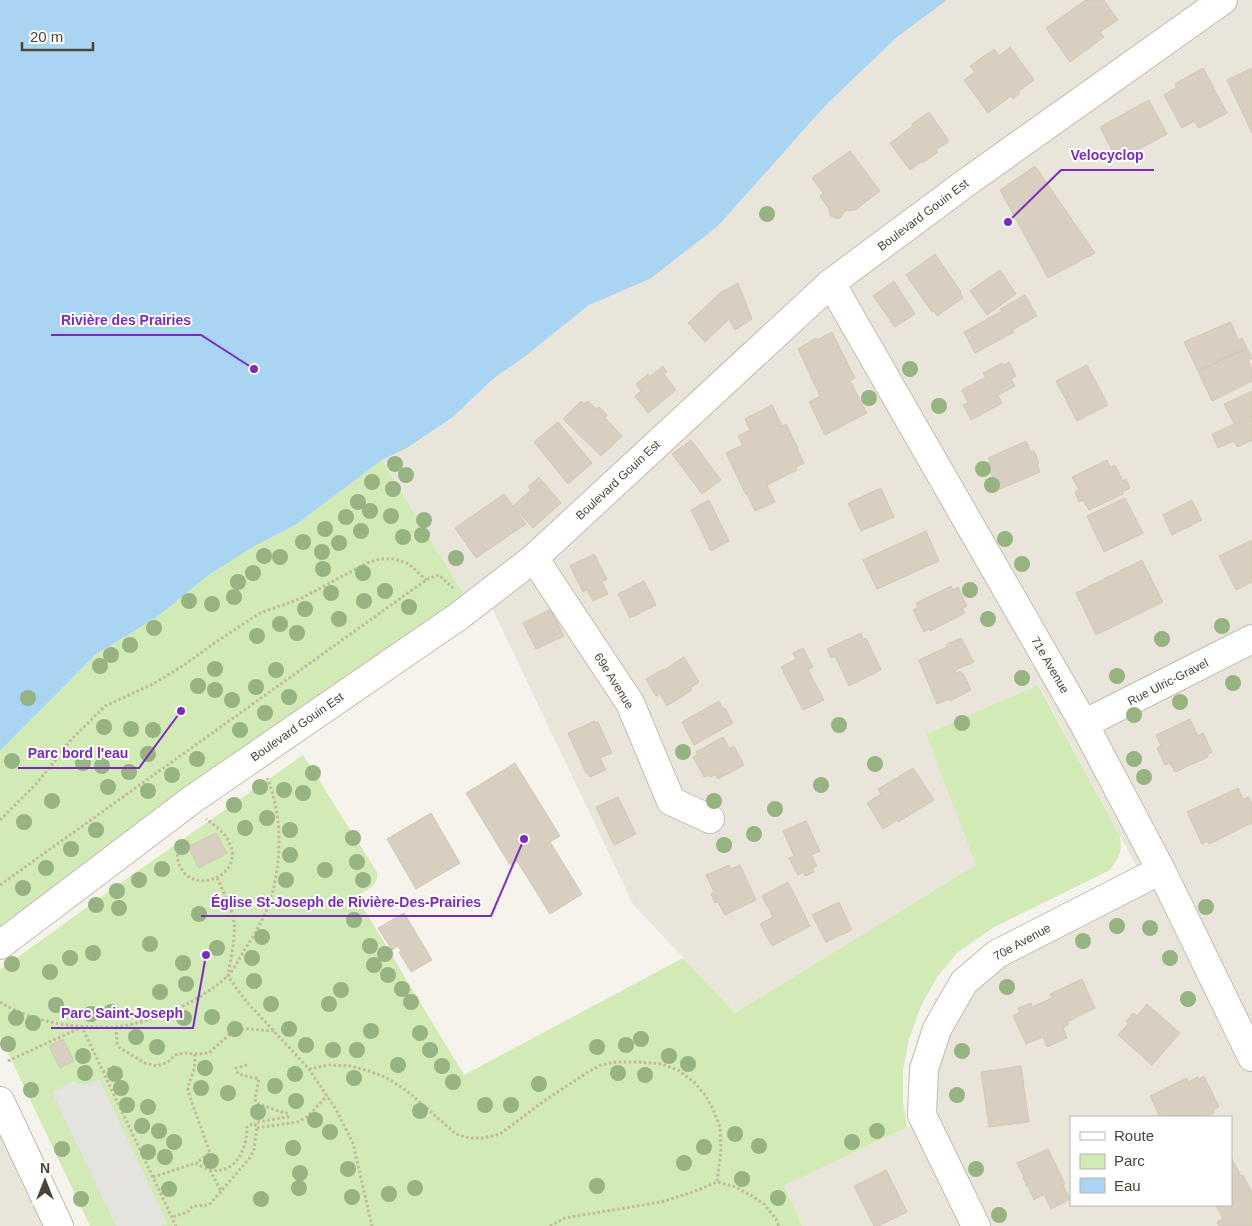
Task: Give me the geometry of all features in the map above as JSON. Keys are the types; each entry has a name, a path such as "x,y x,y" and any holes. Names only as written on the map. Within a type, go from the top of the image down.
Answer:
{"street":[{"name":"Boulevard Gouin Est","path":"0,945 192,799 472,606 534,558 831,283 967,182 1223,0"},
{"name":"71e Avenue","path":"831,283 1084,724 1161,870 1252,1056"},
{"name":"69e Avenue","path":"534,558 630,703 671,800 710,819"},
{"name":"Rue Ulric-Gravel","path":"1084,724 1252,639"},
{"name":"70e Avenue","path":"976,1226 922,1115 924,1069 937,1029 964,982 997,954 1161,870"},
{"path":"0,1101 59,1226"}],"path":[{"path":"0,820 36,784 70,741 105,706 153,684 260,613 302,598 367,563 380,559 394,559 409,564 426,580"},
{"path":"0,885 426,580 439,575 472,606"},
{"path":"0,1002 24,1014 47,1022 82,1028 116,1028 153,1019 173,1011 200,996 228,976 253,936 269,902 276,873 280,838 276,806 266,775"},
{"path":"176,838 178,860 181,868 187,875 203,881 217,878 226,870 231,862 231,844 223,833 204,818"},
{"path":"217,878 229,903 234,924 228,976 245,1000 309,1069 335,1108 353,1143 372,1226"},
{"path":"8,1061 82,1028"},
{"path":"82,1028 176,1226"},
{"path":"116,1028 117,1043 120,1048 145,1063 157,1066 168,1062 175,1055 184,1052 195,1054 209,1053 231,1033 238,1030 274,1031"},
{"path":"153,1177 196,1163 210,1154 188,1091 188,1084 195,1063 195,1054"},
{"path":"309,1069 329,1065 351,1066 387,1078 406,1091 456,1134 469,1138 483,1138 500,1134 544,1101 601,1065 616,1062 662,1064 678,1070 694,1082 705,1095 712,1109 720,1127 722,1150 717,1182"},
{"path":"196,1163 210,1170 225,1170 233,1166 241,1154 249,1125 288,1117 288,1113 256,1103 258,1079 238,1074 236,1068 247,1065"},
{"path":"103,1072 115,1066"},
{"path":"257,1128 297,1122 307,1116 327,1096"},
{"path":"172,1218 188,1212 194,1206 209,1205 248,1160 254,1150 257,1128 255,1124"},
{"path":"210,1170 221,1191"},
{"path":"550,1226 565,1218 661,1202 717,1182 736,1187 764,1204 779,1226"}],"shaded area":[{"path":"947,0 1252,0 1252,1226 802,1226 784,1186 907,1127 934,1111 931,1021 934,999 1146,884 1039,685 926,734 977,865 735,1013 633,904 492,608 471,606 382,460 407,448 453,417 493,379 523,358 589,305 650,279 718,226 825,106 897,37"},
{"path":"99,1079 167,1223 160,1226 116,1226 52,1092 75,1081 78,1084 85,1085"},
{"path":"0,1109 54,1226 0,1226"}],"green space":[{"path":"382,460 471,606 0,947 0,751 95,655 157,617 209,575 253,547 297,524"},
{"path":"1038,685 1120,836 1121,847 1118,858 1110,870 994,927 958,952 937,977 921,1006 909,1039 903,1070 903,1102 907,1127 784,1186 802,1226 90,1226 0,1036 0,970 303,755 377,872 374,884 356,896 464,1075 683,958 735,1013 976,865 926,734"}],"water":[{"path":"0,0 947,0 897,37 825,106 718,226 650,279 589,305 523,358 493,379 453,417 407,448 382,460 297,524 253,547 209,575 157,617 95,655 0,751"}],"building":[{"path":"1086,0 1104,0 1118,20 1100,32 1104,37 1070,62 1046,28"},
{"path":"1010,47 1034,80 1019,91 1020,93 1013,99 1011,96 988,113 964,80 975,72 970,66 994,49 999,56"},
{"path":"1203,68 1227,113 1199,128 1194,121 1182,128 1164,95 1177,87 1175,84"},
{"path":"1252,68 1252,133 1227,80"},
{"path":"1149,100 1167,134 1118,161 1100,127"},
{"path":"929,112 949,141 936,150 938,152 910,170 890,143"},
{"path":"850,151 880,191 855,210 844,211 840,218 834,218 830,215 829,209 820,196 823,193 812,178"},
{"path":"1035,166 1095,253 1048,278 1000,190"},
{"path":"935,254 961,292 963,298 937,316 934,311 932,312 906,275"},
{"path":"1000,270 1016,294 987,315 970,291"},
{"path":"894,281 915,314 895,327 873,296"},
{"path":"738,283 752,319 735,330 729,319 705,342 688,323 720,293"},
{"path":"1025,295 1037,316 1012,330 1014,332 975,353 964,332 1002,311 1000,309"},
{"path":"1230,322 1238,340 1242,338 1247,348 1198,371 1184,342"},
{"path":"832,332 855,378 850,381 867,413 825,435 809,402 820,396 798,349 816,338 817,340"},
{"path":"1247,348 1252,358 1248,361 1252,369 1252,381 1212,401 1198,371"},
{"path":"1009,362 1016,376 1011,379 1015,386 998,395 1002,403 971,420 963,405 968,403 962,390 986,377 983,373 1002,363 1004,365"},
{"path":"1087,365 1108,405 1077,421 1056,381"},
{"path":"663,366 667,372 664,374 676,390 648,413 635,396 641,391 636,384 648,374 650,377"},
{"path":"1252,391 1252,416 1234,424 1224,404"},
{"path":"581,401 584,404 588,401 596,409 599,407 607,415 605,418 622,436 601,456 563,419"},
{"path":"772,405 782,426 786,424 804,463 796,467 797,470 767,485 775,502 755,511 726,453 743,445 738,436 750,430 745,419"},
{"path":"1252,416 1252,440 1237,447 1234,441 1218,448 1212,434"},
{"path":"558,422 592,463 568,484 534,442"},
{"path":"691,440 721,480 702,494 672,454"},
{"path":"1026,441 1031,452 1034,451 1039,463 1037,465 1040,472 998,490 987,463 990,461 988,458"},
{"path":"1107,460 1110,467 1115,465 1123,481 1126,479 1130,488 1122,492 1123,494 1089,510 1083,500 1079,502 1075,492 1079,490 1072,477"},
{"path":"539,477 561,503 533,528 513,506 531,490 528,487"},
{"path":"881,488 894,517 861,531 848,503"},
{"path":"504,494 526,524 476,558 455,528"},
{"path":"1125,498 1143,533 1104,552 1087,516"},
{"path":"709,500 729,541 711,551 691,510"},
{"path":"1192,500 1202,520 1172,535 1163,515"},
{"path":"926,531 939,561 877,589 863,560"},
{"path":"1252,540 1252,582 1236,590 1219,556"},
{"path":"594,554 607,579 602,582 608,594 593,601 587,590 583,592 570,566"},
{"path":"1142,560 1163,602 1096,635 1076,593"},
{"path":"644,581 656,605 630,618 618,594"},
{"path":"951,586 953,590 958,587 967,606 962,609 965,613 930,631 929,629 924,632 913,610 918,607 916,603"},
{"path":"551,609 564,636 536,649 523,623"},
{"path":"861,633 863,639 866,638 881,670 849,686 835,656 831,658 827,649"},
{"path":"961,638 974,662 955,670 956,673 960,671 963,673 971,690 950,701 949,699 937,704 919,660"},
{"path":"803,648 813,667 808,670 824,700 803,710 781,667 796,659 793,653"},
{"path":"684,657 699,682 690,688 692,690 667,706 660,694 656,696 646,679"},
{"path":"719,701 733,723 694,745 682,722"},
{"path":"1190,719 1198,736 1203,733 1212,752 1207,755 1208,757 1175,772 1170,763 1165,765 1157,748 1161,746 1156,735"},
{"path":"595,721 596,723 598,722 612,753 600,758 606,770 590,777 586,773 568,733"},
{"path":"723,737 729,748 734,746 744,765 718,779 715,775 704,777 693,757 698,755 696,752"},
{"path":"515,763 560,836 550,842 582,894 550,914 517,861 510,865 466,793"},
{"path":"913,768 934,800 883,829 867,803 881,794 878,789"},
{"path":"1238,788 1243,799 1249,797 1252,804 1252,823 1209,844 1208,841 1202,844 1187,812"},
{"path":"618,797 636,834 614,845 596,807"},
{"path":"431,813 460,863 416,889 387,839"},
{"path":"806,821 820,851 811,855 817,866 812,868 814,872 805,876 803,872 798,875 789,858 794,856 783,831"},
{"path":"216,833 227,853 199,868 188,847"},
{"path":"729,865 731,869 740,865 756,900 725,915 718,902 715,903 711,894 714,892 706,875"},
{"path":"788,882 810,926 772,946 760,924 773,917 762,896"},
{"path":"839,902 852,930 826,942 812,915"},
{"path":"404,913 432,960 411,972 399,952 401,951 398,946 392,950 378,928"},
{"path":"1082,979 1095,1008 1067,1022 1068,1025 1063,1028 1067,1038 1047,1047 1043,1037 1026,1044 1013,1016 1020,1012 1018,1008 1031,1003 1032,1007 1052,998 1050,994"},
{"path":"1147,1004 1180,1033 1152,1065 1118,1035 1128,1024 1126,1021 1133,1013 1137,1016"},
{"path":"63,1039 74,1061 60,1068 49,1046"},
{"path":"1021,1066 1029,1122 989,1127 981,1072"},
{"path":"1204,1076 1219,1107 1213,1110 1214,1113 1206,1116 1160,1116 1150,1096 1187,1078 1188,1082 1198,1077 1199,1079"},
{"path":"1048,1149 1070,1199 1051,1209 1044,1194 1034,1200 1017,1163"},
{"path":"1232,1159 1252,1193 1252,1226 1219,1226 1217,1222 1223,1219 1216,1206 1232,1206"},
{"path":"886,1170 907,1212 878,1226 874,1226 854,1186"}],"place":[{"name":"Velocyclop","path":"1008,222"},
{"name":"Rivière des Prairies","path":"254,369"},
{"name":"Parc bord l'eau","path":"181,711"},
{"name":"Église St-Joseph de Rivière-Des-Prairies","path":"524,839"},
{"name":"Parc Saint-Joseph","path":"206,955"}]}
